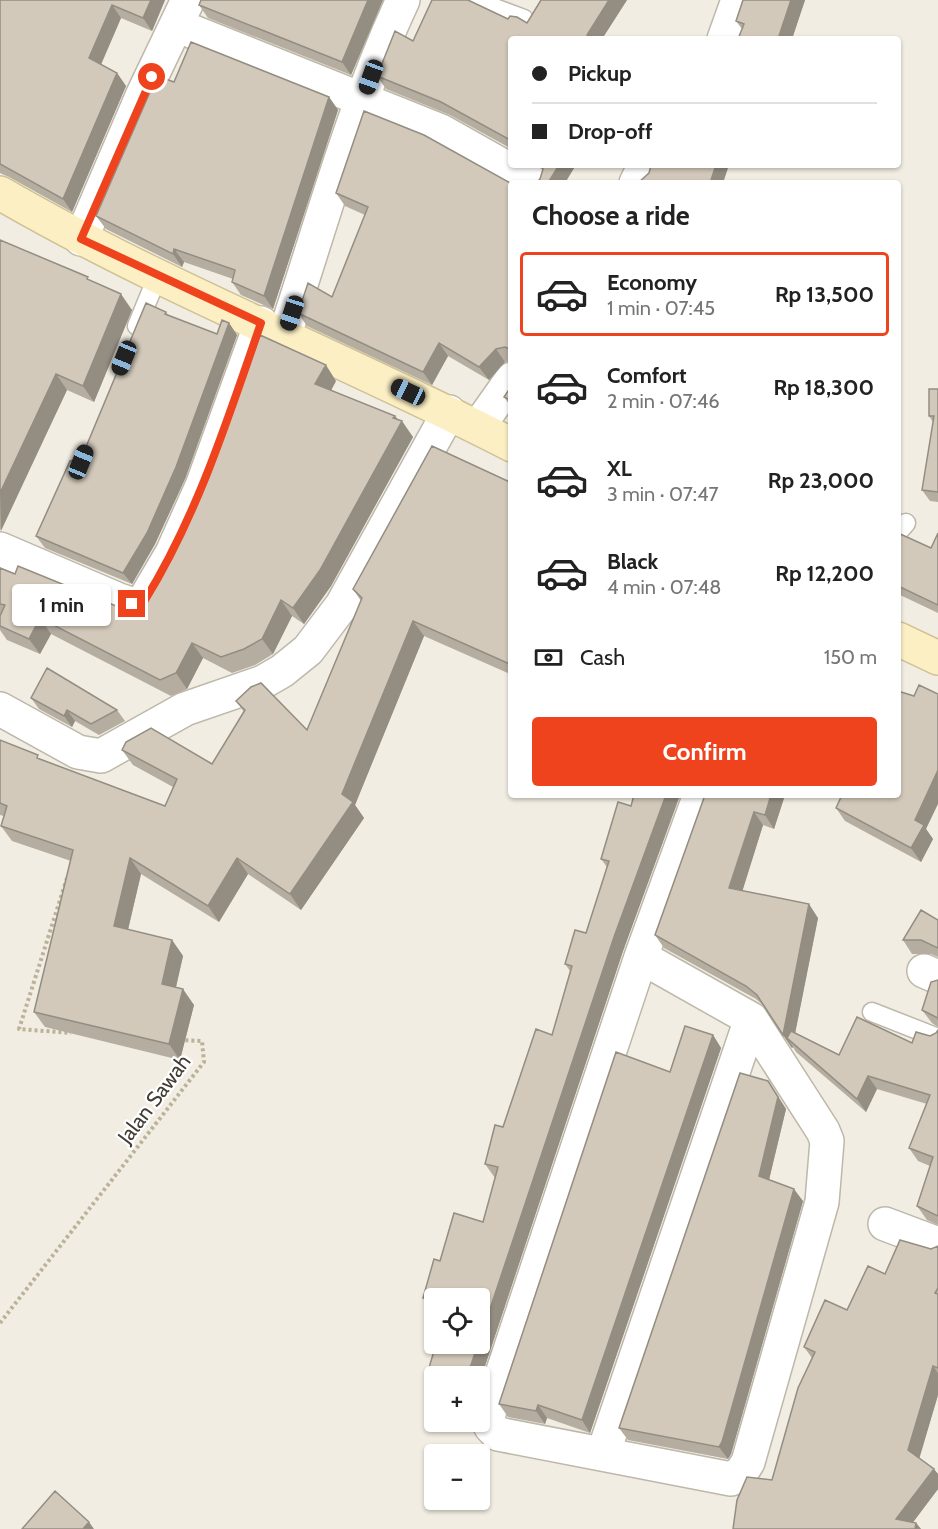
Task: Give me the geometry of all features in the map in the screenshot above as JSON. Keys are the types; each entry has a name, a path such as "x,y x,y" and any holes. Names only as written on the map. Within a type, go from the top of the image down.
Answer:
{"main road":[{"path":"0,193 81,239 449,412 508,443"},
{"path":"901,640 938,658"}],"street":[{"path":"0,549 118,600 137,606 142,604 172,553 273,328 364,98 386,35 403,0"},
{"path":"725,36 738,0"},
{"path":"81,239 182,13 364,98 441,131 528,180"},
{"path":"478,428 508,386"},
{"path":"0,709 78,752 102,756 185,709 263,682 282,671 308,650 342,605 449,412"},
{"path":"641,957 751,1019 823,1131 827,1141 822,1202 747,1462 741,1473 731,1479 498,1434 491,1427 488,1419 641,957 699,798"},
{"path":"603,1454 751,1019"},
{"path":"885,1224 938,1244"}],"lane":[{"path":"473,0 524,19"},
{"path":"131,341 158,275"},
{"path":"872,1012 938,1038"}],"path":[{"path":"71,867 19,1029 76,1033"},
{"name":"Jalan Sawah","path":"0,1323 204,1062 202,1041 179,1040"}],"building":[{"path":"0,0 151,0 143,18 112,5 89,58 117,73 63,199 0,164"},
{"path":"201,0 368,0 342,62 199,5"},
{"path":"432,0 468,0 508,19 510,16 517,17 527,23 541,0 609,0 587,35 589,36 508,36 508,139 441,102 377,76 395,31 413,41"},
{"path":"743,0 791,0 779,36 739,36 744,24 736,21"},
{"path":"191,42 329,97 264,296 232,282 235,270 174,249 173,254 96,216 157,76 174,82"},
{"path":"364,111 424,135 508,182 508,348 496,349 479,367 439,343 423,372 298,313 308,283 332,297 368,207 336,193"},
{"path":"557,168 550,180 539,180 543,169"},
{"path":"650,168 715,168 711,180 641,180 649,173"},
{"path":"0,240 88,277 87,279 121,294 83,386 56,374 0,493"},
{"path":"146,303 166,312 165,314 217,334 222,320 229,323 176,467 147,533 123,573 36,536 70,461 79,459 83,454"},
{"path":"260,335 326,365 315,384 395,416 393,418 402,421 320,570 293,608 281,600 262,639 244,649 221,657 192,643 176,673 160,680 40,618 29,639 0,626 0,616 5,605 0,604 0,568 15,574 18,566 121,608 133,608 147,598 178,545 209,477"},
{"path":"929,389 938,389 938,492 922,490 934,416 929,416"},
{"path":"432,446 508,481 508,663 413,621 342,794 353,802 290,894 237,858 208,906 130,858 114,926 172,940 162,984 183,989 169,1044 34,1012 73,850 1,826 7,806 0,803 0,740 38,755 37,758 165,806 177,779 122,750 126,742 151,728 212,764 245,710 236,701 251,687 261,683 307,730 362,598 353,589"},
{"path":"938,533 938,605 901,587 901,534 931,548"},
{"path":"47,668 117,710 91,724 67,710 64,716 31,698"},
{"path":"919,685 938,694 938,770 915,820 924,825 911,848 836,808 841,798 901,798 901,692 914,696"},
{"path":"633,798 665,798 614,937 490,1309 490,1288 426,1288 434,1259 440,1261 454,1213 483,1222 498,1167 485,1164 495,1125 503,1127 536,1029 552,1035 572,966 565,964 575,930 586,933 609,861 601,859 618,802 631,806"},
{"path":"704,798 770,798 765,815 754,812 729,888 809,904 783,1035 757,995 746,986 655,935"},
{"path":"921,910 938,920 938,948 921,940 903,940"},
{"path":"938,980 938,1018 922,1010 931,982"},
{"path":"857,1017 912,1043 916,1032 930,1036 938,1030 938,1216 917,1206 933,1157 909,1148 930,1095 868,1076 857,1099 787,1038 791,1031 839,1055"},
{"path":"685,1026 713,1035 582,1420 538,1405 536,1411 499,1404 616,1052 670,1072"},
{"path":"740,1073 768,1081 778,1097 759,1176 794,1189 722,1442 719,1447 619,1428"},
{"path":"900,1240 931,1249 938,1246 938,1288 935,1293 938,1294 938,1368 933,1366 908,1450 934,1469 896,1519 916,1523 915,1529 733,1529 737,1500 747,1477 772,1480 798,1388 815,1352 804,1347 825,1300 847,1310 868,1266 885,1274"},
{"path":"433,1354 475,1354 471,1366 430,1366"},
{"path":"55,1491 89,1522 83,1529 22,1529"}],"route":[{"path":"132,604 137,606 145,600 185,526 209,471 261,323 81,239 152,77"}]}
